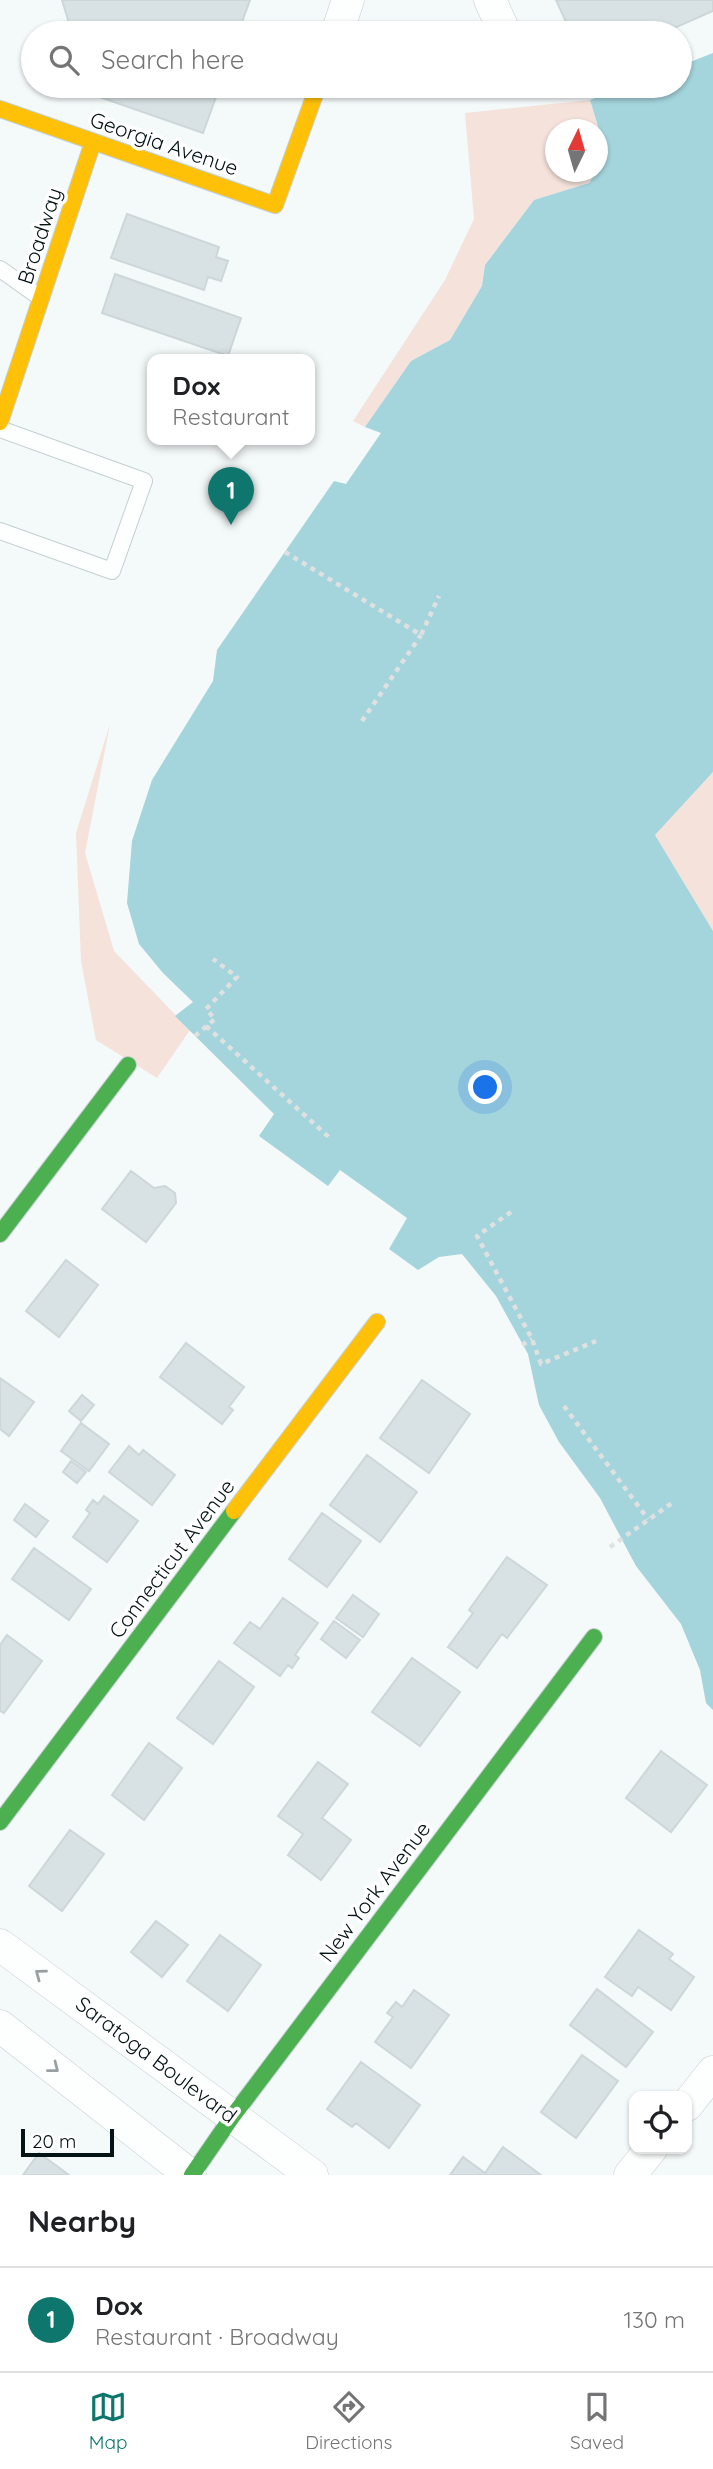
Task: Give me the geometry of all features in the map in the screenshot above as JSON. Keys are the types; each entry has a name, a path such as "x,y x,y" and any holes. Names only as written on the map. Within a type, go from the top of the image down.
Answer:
{"street":[{"path":"341,21 348,0"},
{"path":"490,0 500,21"},
{"name":"Georgia Avenue","path":"0,109 275,205 314,98"},
{"name":"Broadway","path":"0,422 93,142"},
{"path":"0,1234 128,1065"},
{"name":"Connecticut Avenue","path":"0,1822 377,1322"},
{"name":"New York Avenue","path":"191,2175 594,1637"},
{"name":"Saratoga Boulevard","path":"0,1945 312,2175"},
{"path":"0,2026 191,2175"},
{"path":"692,2099 713,2072"},
{"path":"630,2175 647,2154"}],"lane":[{"path":"0,269 41,298"},
{"path":"0,429 144,481 112,571 0,531"}],"path":[{"path":"285,552 421,635"},
{"path":"362,720 421,635 439,596"},
{"path":"195,1036 215,1018 206,1009 237,977 213,959"},
{"path":"206,1026 331,1139"},
{"path":"512,1212 477,1236 532,1339 541,1364 596,1341"},
{"path":"522,1345 532,1339"},
{"path":"564,1406 648,1519"},
{"path":"610,1547 672,1503"}],"shaded area":[{"path":"590,100 596,119 545,119 545,182 590,182 534,200 485,265 482,286 450,340 411,361 365,427 353,421 445,280 474,219 465,113"},
{"path":"110,724 85,853 114,951 190,1030 157,1078 96,1040 81,961 76,833"},
{"path":"713,772 713,931 655,835"}],"water":[{"path":"713,53 713,772 655,835 713,931 713,1710 706,1703 700,1670 681,1624 636,1566 600,1498 559,1442 539,1405 528,1354 496,1296 462,1254 439,1257 418,1270 389,1249 407,1218 340,1170 328,1186 259,1136 274,1114 175,1016 193,1002 163,973 139,944 127,903 132,841 152,780 213,681 217,650 334,481 346,484 381,433 365,427 411,361 450,340 482,286 485,265 534,200 590,182 608,182 608,119 596,119 590,100 692,98 692,61"}],"building":[{"path":"62,0 250,0 242,21 68,21"},
{"path":"556,0 713,0 713,11 690,21 566,21"},
{"path":"102,98 216,98 203,133"},
{"path":"127,214 219,247 216,257 228,261 221,281 208,277 204,290 111,258"},
{"path":"115,274 241,318 229,354 222,354 102,313"},
{"path":"131,1171 154,1188 165,1186 175,1193 176,1203 146,1242 102,1209"},
{"path":"66,1260 98,1285 59,1337 26,1311"},
{"path":"186,1343 244,1387 229,1407 233,1410 222,1424 160,1377"},
{"path":"0,1378 34,1402 9,1436 0,1429"},
{"path":"422,1380 470,1414 429,1473 380,1438"},
{"path":"82,1395 94,1405 81,1421 69,1411"},
{"path":"81,1423 109,1444 89,1471 61,1451"},
{"path":"129,1446 139,1455 143,1450 175,1475 152,1505 109,1472"},
{"path":"367,1455 417,1492 380,1542 330,1505"},
{"path":"71,1461 86,1472 77,1483 63,1472"},
{"path":"104,1496 138,1521 107,1562 73,1537 90,1513 86,1510 93,1500 98,1504"},
{"path":"25,1504 48,1521 36,1537 14,1520"},
{"path":"322,1513 361,1541 327,1587 289,1559"},
{"path":"34,1548 91,1589 69,1620 12,1579"},
{"path":"507,1557 547,1585 507,1638 502,1634 477,1668 448,1647 473,1613 469,1610"},
{"path":"353,1595 379,1614 363,1637 336,1618"},
{"path":"283,1598 318,1623 295,1655 299,1658 292,1668 288,1665 280,1676 234,1643 250,1622 260,1629"},
{"path":"334,1621 360,1640 346,1658 321,1639"},
{"path":"7,1635 42,1661 4,1713 0,1711 0,1645"},
{"path":"412,1658 460,1692 420,1746 372,1712"},
{"path":"219,1661 254,1687 213,1744 177,1718"},
{"path":"149,1743 182,1768 144,1820 112,1795"},
{"path":"661,1751 707,1785 671,1832 626,1798"},
{"path":"318,1762 348,1784 322,1818 351,1840 321,1880 288,1855 303,1834 278,1816"},
{"path":"70,1830 104,1854 62,1911 29,1886"},
{"path":"156,1921 188,1945 162,1977 131,1952"},
{"path":"639,1930 673,1954 669,1959 694,1977 671,2010 638,1987 632,1996 605,1977"},
{"path":"220,1935 261,1965 228,2011 187,1981"},
{"path":"597,1989 653,2032 626,2067 570,2025"},
{"path":"414,1990 449,2015 411,2068 375,2042 393,2017 387,2013 396,2002 402,2007"},
{"path":"582,2055 618,2081 576,2138 541,2112"},
{"path":"361,2062 420,2105 389,2148 356,2123 352,2127 327,2109"},
{"path":"503,2147 541,2175 450,2175 463,2157 485,2173"},
{"path":"39,2153 69,2175 23,2175"}],"traffic: fast":[{"path":"0,1234 128,1065"},
{"path":"0,1822 234,1511"},
{"path":"192,2175 232,2117 594,1637"}],"traffic: slow":[{"path":"0,109 275,205 314,98"},
{"path":"0,422 93,142"},
{"path":"234,1511 377,1322"}],"place":[{"name":"Dox","path":"231,525"}]}
